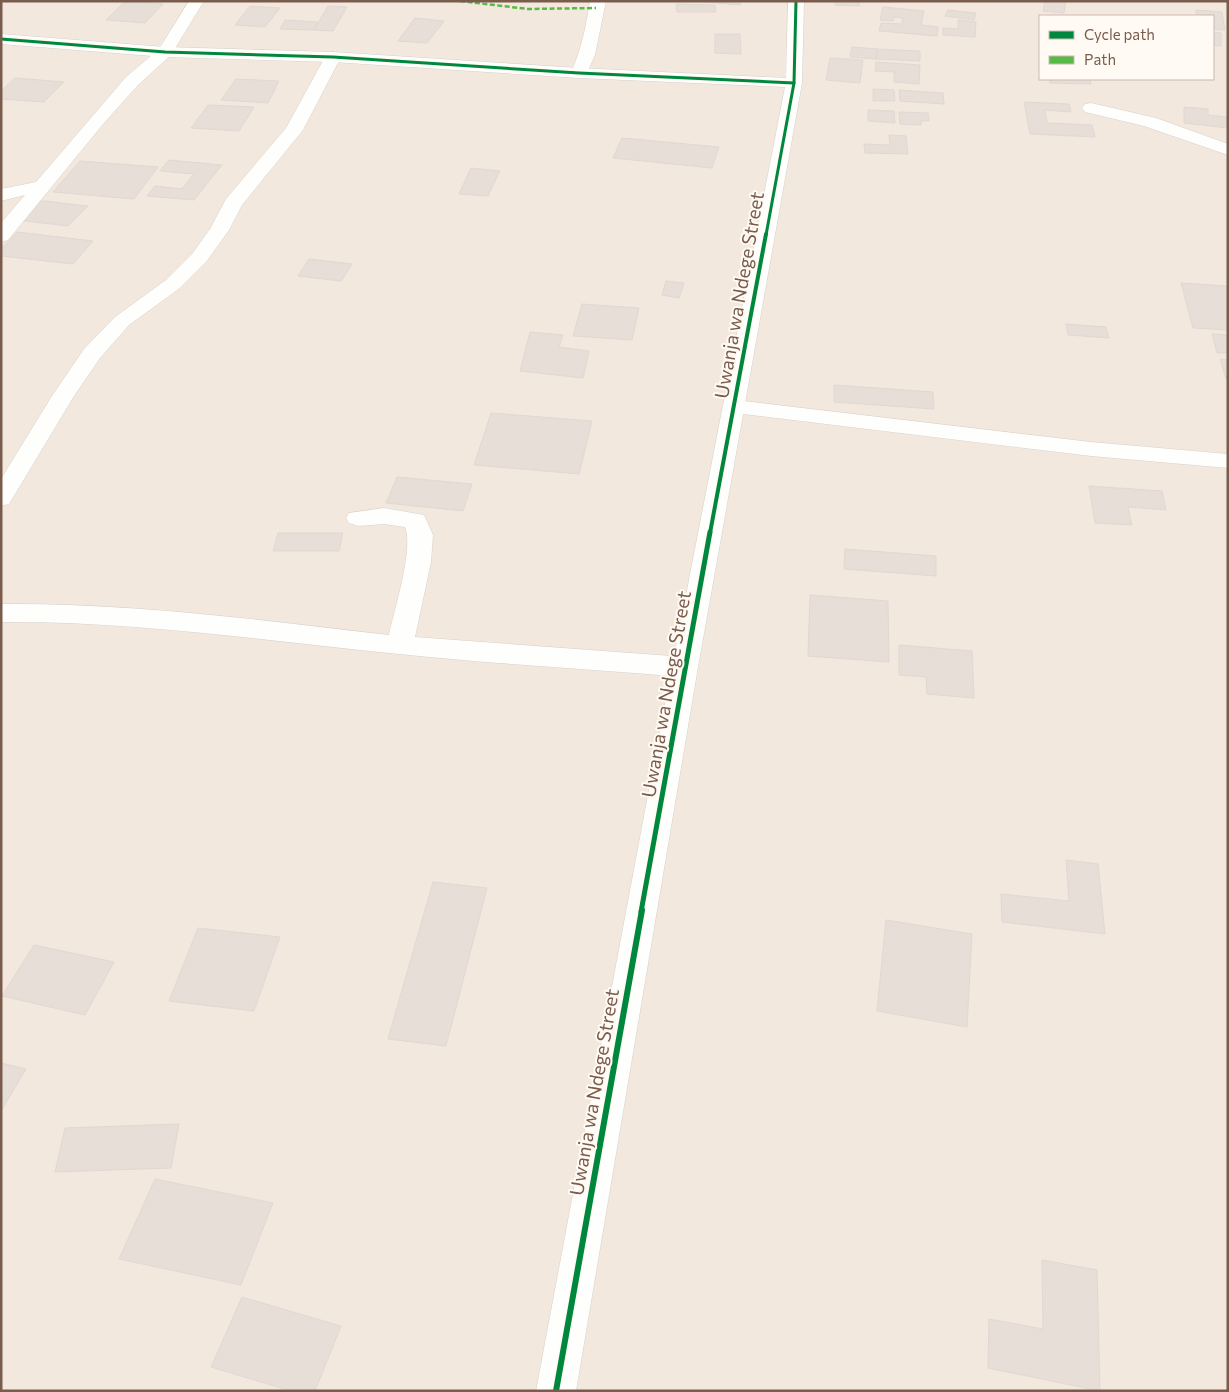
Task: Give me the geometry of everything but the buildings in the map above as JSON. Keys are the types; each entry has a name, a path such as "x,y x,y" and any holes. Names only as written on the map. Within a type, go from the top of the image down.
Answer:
{"street":[{"path":"1,236 132,81 165,52 197,1"},
{"path":"579,73 587,55 593,33 598,1"},
{"name":"Uwanja wa Ndege Street","path":"556,1391 685,666 794,84 796,1"},
{"path":"1,39 165,52 333,57 579,73 708,78 794,84"},
{"path":"1,499 63,396 92,354 122,321 173,284 199,258 219,230 233,203 294,130 333,57"},
{"path":"1091,108 1150,122 1228,150"},
{"path":"1,195 42,186"},
{"path":"735,406 1091,449 1228,461"},
{"path":"358,518 384,516 415,521 422,535 400,645"},
{"path":"1,613 58,611 194,621 400,645 685,666"}],"shaded area":[{"path":"1,1 1228,1 1228,1391 1,1391"}],"marked path":[{"path":"460,1 528,9 596,8"}],"cycle path":[{"path":"556,1391 685,667 794,83 796,1"},
{"path":"1,39 165,52 333,57 579,73 794,83"}]}
